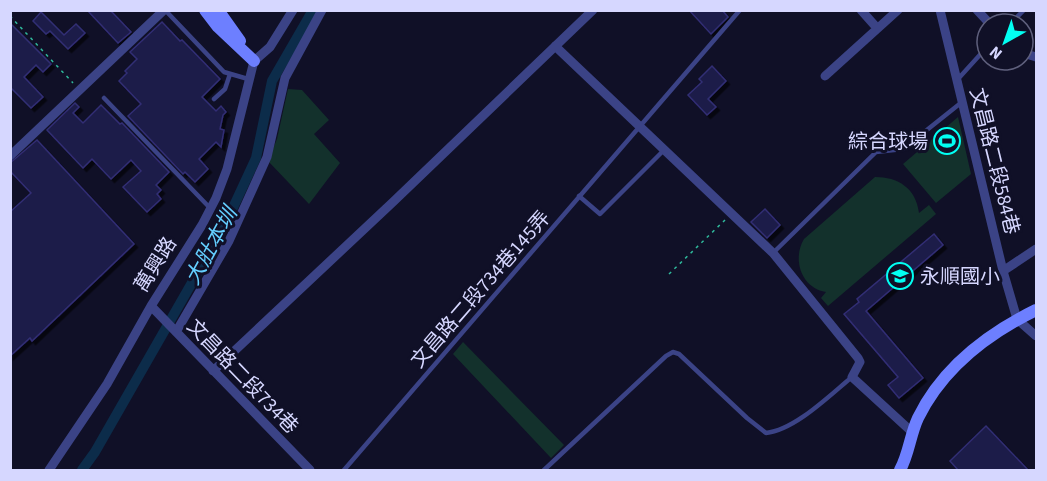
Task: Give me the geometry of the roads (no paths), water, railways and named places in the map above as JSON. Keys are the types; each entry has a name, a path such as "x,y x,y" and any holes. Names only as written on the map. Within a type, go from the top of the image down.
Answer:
{"street":[{"path":"10,156 164,10"},
{"path":"204,10 218,27 254,61"},
{"path":"218,10 254,61"},
{"path":"254,61 270,47 293,10"},
{"path":"176,332 229,241 267,157 277,104 285,78 321,10"},
{"path":"213,371 593,10"},
{"path":"861,10 877,28"},
{"path":"825,76 898,10"},
{"name":"文昌路二段584巷","path":"940,10 1003,271 1017,319"},
{"path":"555,46 773,253 858,358 860,362 852,377 912,432"},
{"name":"萬興路","path":"49,471 107,384 151,306 211,209 227,169 254,61"},
{"path":"1003,271 1036,249"},
{"name":"文昌路二段734巷","path":"151,306 310,471"},
{"path":"900,471 906,459 912,432 932,394 953,367 967,352 1017,319 1036,310"},
{"path":"1017,319 1036,336"}],"lane":[{"path":"164,10 224,72 248,79"},
{"name":"文昌路二段734巷145弄","path":"344,471 740,10"},
{"path":"957,80 975,60"},
{"path":"214,99 225,89 230,74"},
{"path":"104,98 211,209"},
{"path":"773,253 876,152 903,148 962,102"},
{"path":"579,196 600,214 664,150"},
{"path":"544,471 666,356 673,352 679,354 766,433 778,432 808,413 852,377"}],"waterway":[{"name":"大肚本圳","path":"82,470 95,452 225,225 256,158 272,81 313,10"}],"place":[{"name":"綜合球場","path":"947,141"},
{"name":"永順國小","path":"900,276"}]}
